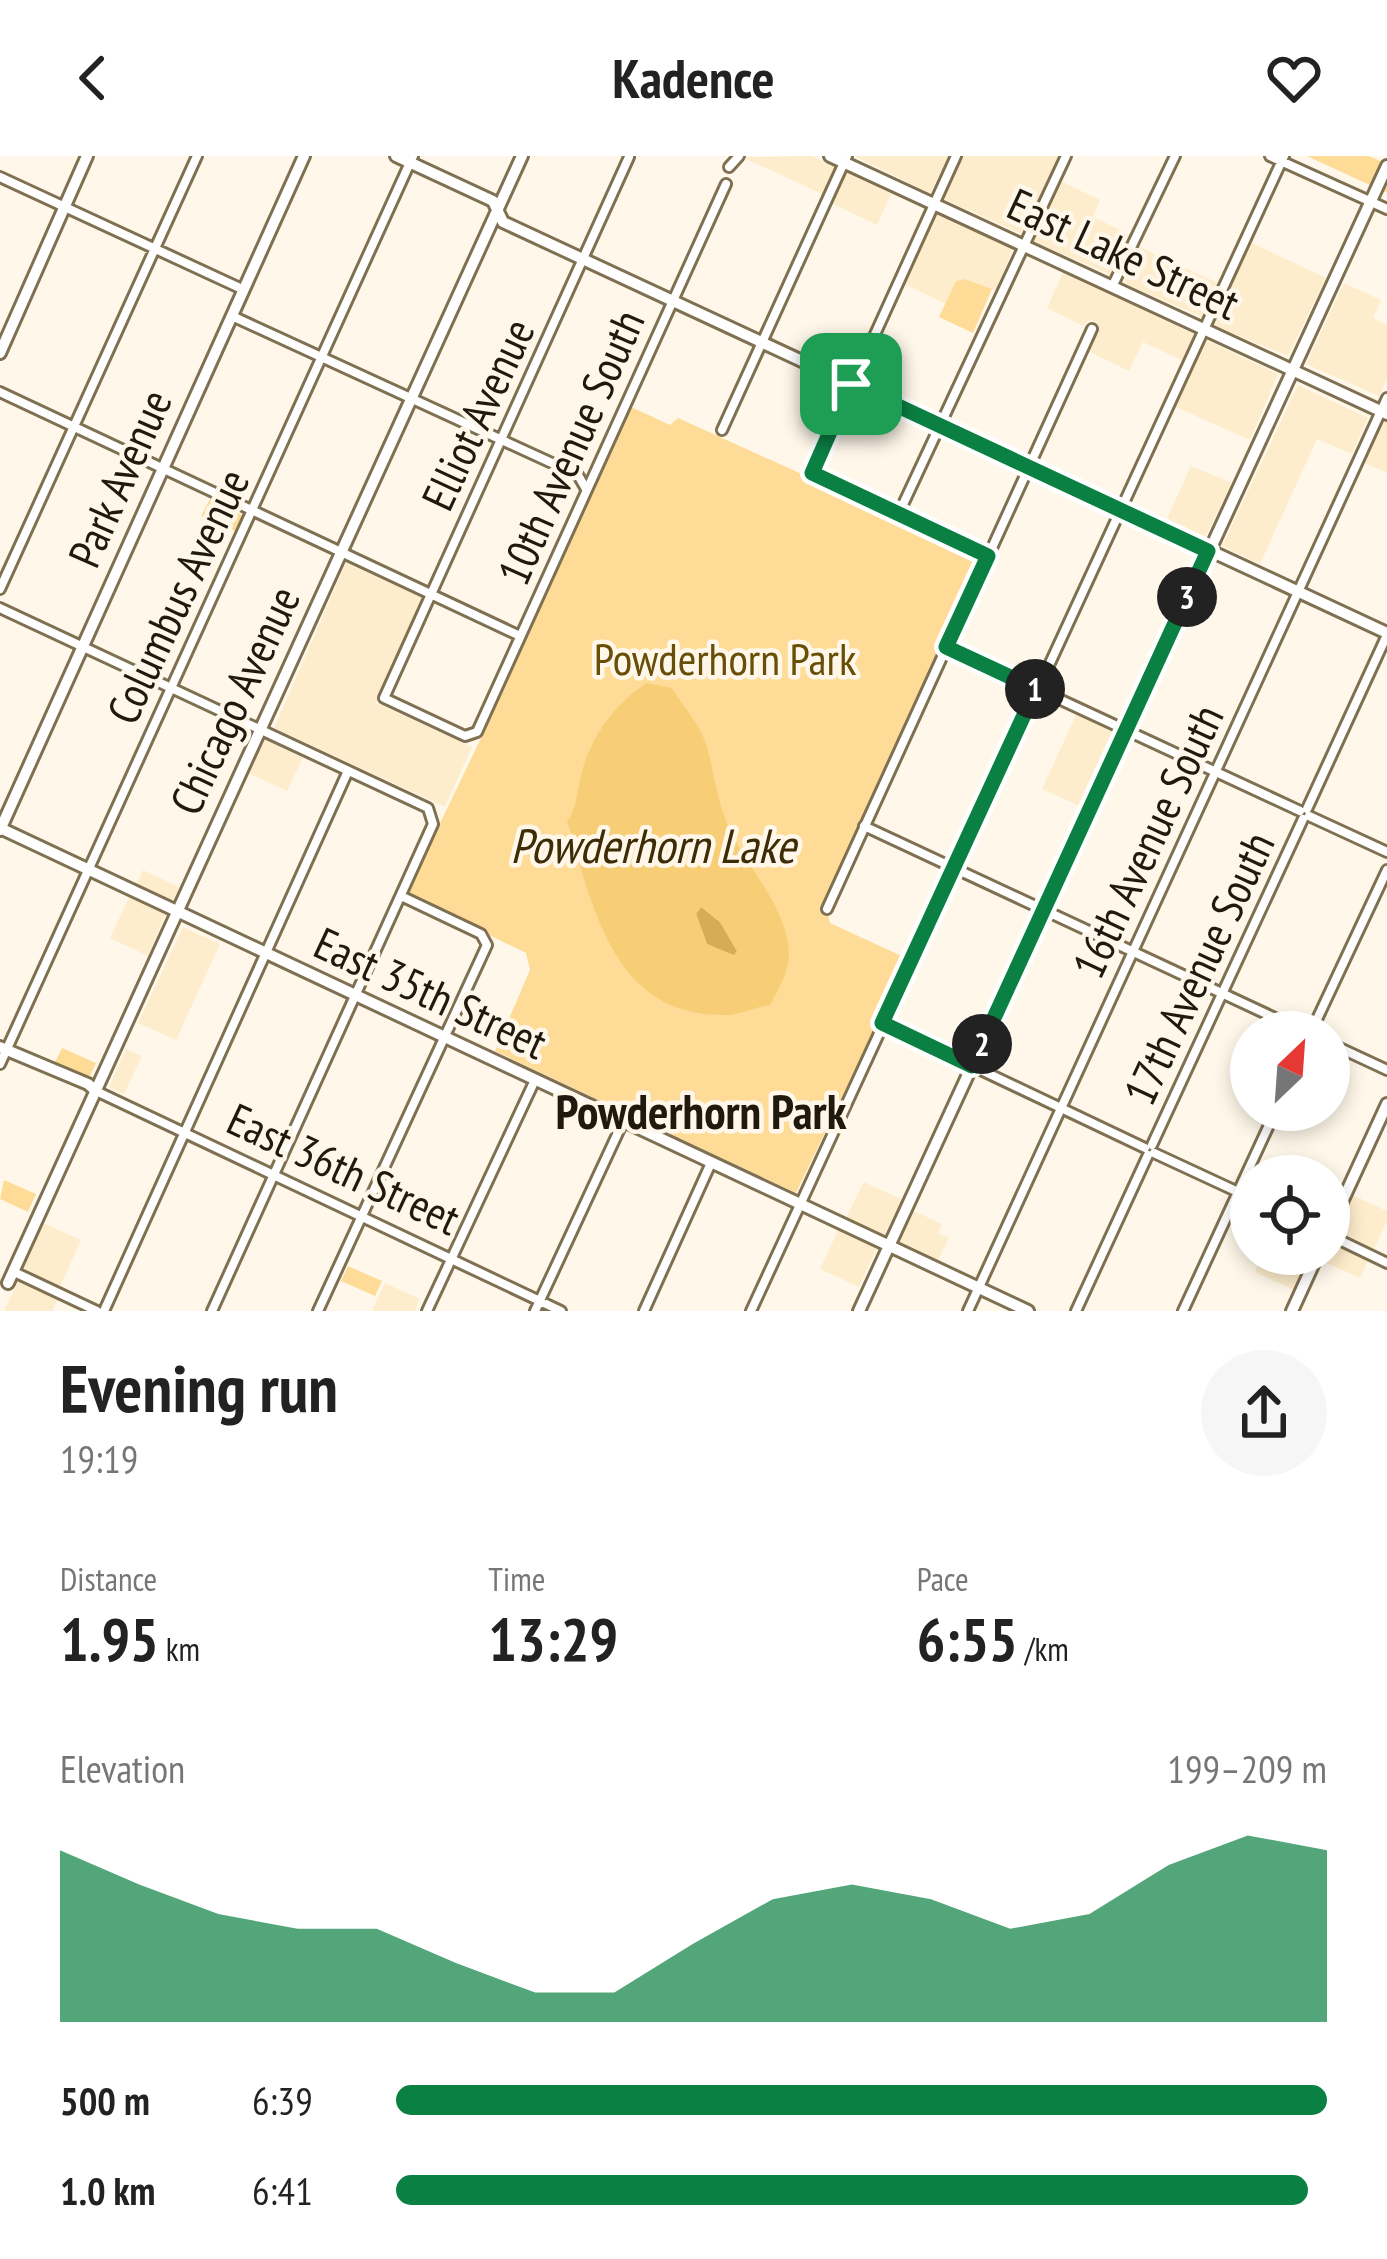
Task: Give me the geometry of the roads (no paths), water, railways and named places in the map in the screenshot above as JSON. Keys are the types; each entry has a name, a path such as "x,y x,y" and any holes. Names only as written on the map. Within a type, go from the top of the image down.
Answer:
{"street":[{"path":"0,353 87,156"},
{"path":"0,589 197,156"},
{"name":"Park Avenue","path":"0,829 304,156"},
{"path":"396,156 494,201 502,223 1387,634"},
{"name":"Chicago Avenue","path":"1,1299 522,156"},
{"path":"730,167 740,156"},
{"name":"East Lake Street","path":"830,156 1384,412"},
{"path":"956,156 812,473 988,556"},
{"path":"899,514 1066,156"},
{"path":"1112,287 1175,156"},
{"path":"1270,156 1373,197 1387,209"},
{"name":"Elliot Avenue","path":"472,736 384,698 629,157"},
{"name":"Columbus Avenue","path":"0,1064 3,1048 411,159"},
{"path":"722,430 845,159"},
{"path":"751,1311 1283,159"},
{"path":"859,1311 1387,166"},
{"path":"0,176 242,289"},
{"name":"10th Avenue South","path":"472,736 726,184"},
{"path":"231,315 578,476 586,489"},
{"path":"827,909 1092,329"},
{"path":"0,392 520,636"},
{"name":"16th Avenue South","path":"968,1311 1387,398"},
{"path":"578,476 596,467"},
{"path":"0,608 433,814 434,824 212,1311"},
{"name":"17th Avenue South","path":"1076,1311 1387,634"},
{"path":"946,647 1387,852"},
{"path":"11,1277 101,1311 348,771"},
{"path":"864,826 1260,1011"},
{"name":"East 35th Street","path":"0,829 1028,1311"},
{"path":"1318,1011 1387,870"},
{"path":"318,1311 487,945 481,934 401,896"},
{"path":"882,1023 1230,1188"},
{"name":"East 36th Street","path":"3,1048 451,1258 537,1306 561,1311"},
{"path":"1350,1053 1387,1070"},
{"path":"427,1311 535,1080"},
{"path":"1350,1186 1387,1104"},
{"path":"537,1306 623,1121"},
{"path":"644,1311 711,1163"},
{"path":"1184,1311 1230,1210"},
{"path":"1350,1244 1387,1263"},
{"path":"1292,1311 1308,1275"}],"water":[{"name":"Powderhorn Lake","path":"647,683 672,688 703,736 727,823 785,929 787,968 770,1005 725,1015 668,1004 629,973 602,929 567,822 597,736","holes":["701,907 720,922 737,951 734,955 707,944 696,914"]}],"district":[{"name":"Powderhorn Park","path":"701,1111"}]}
